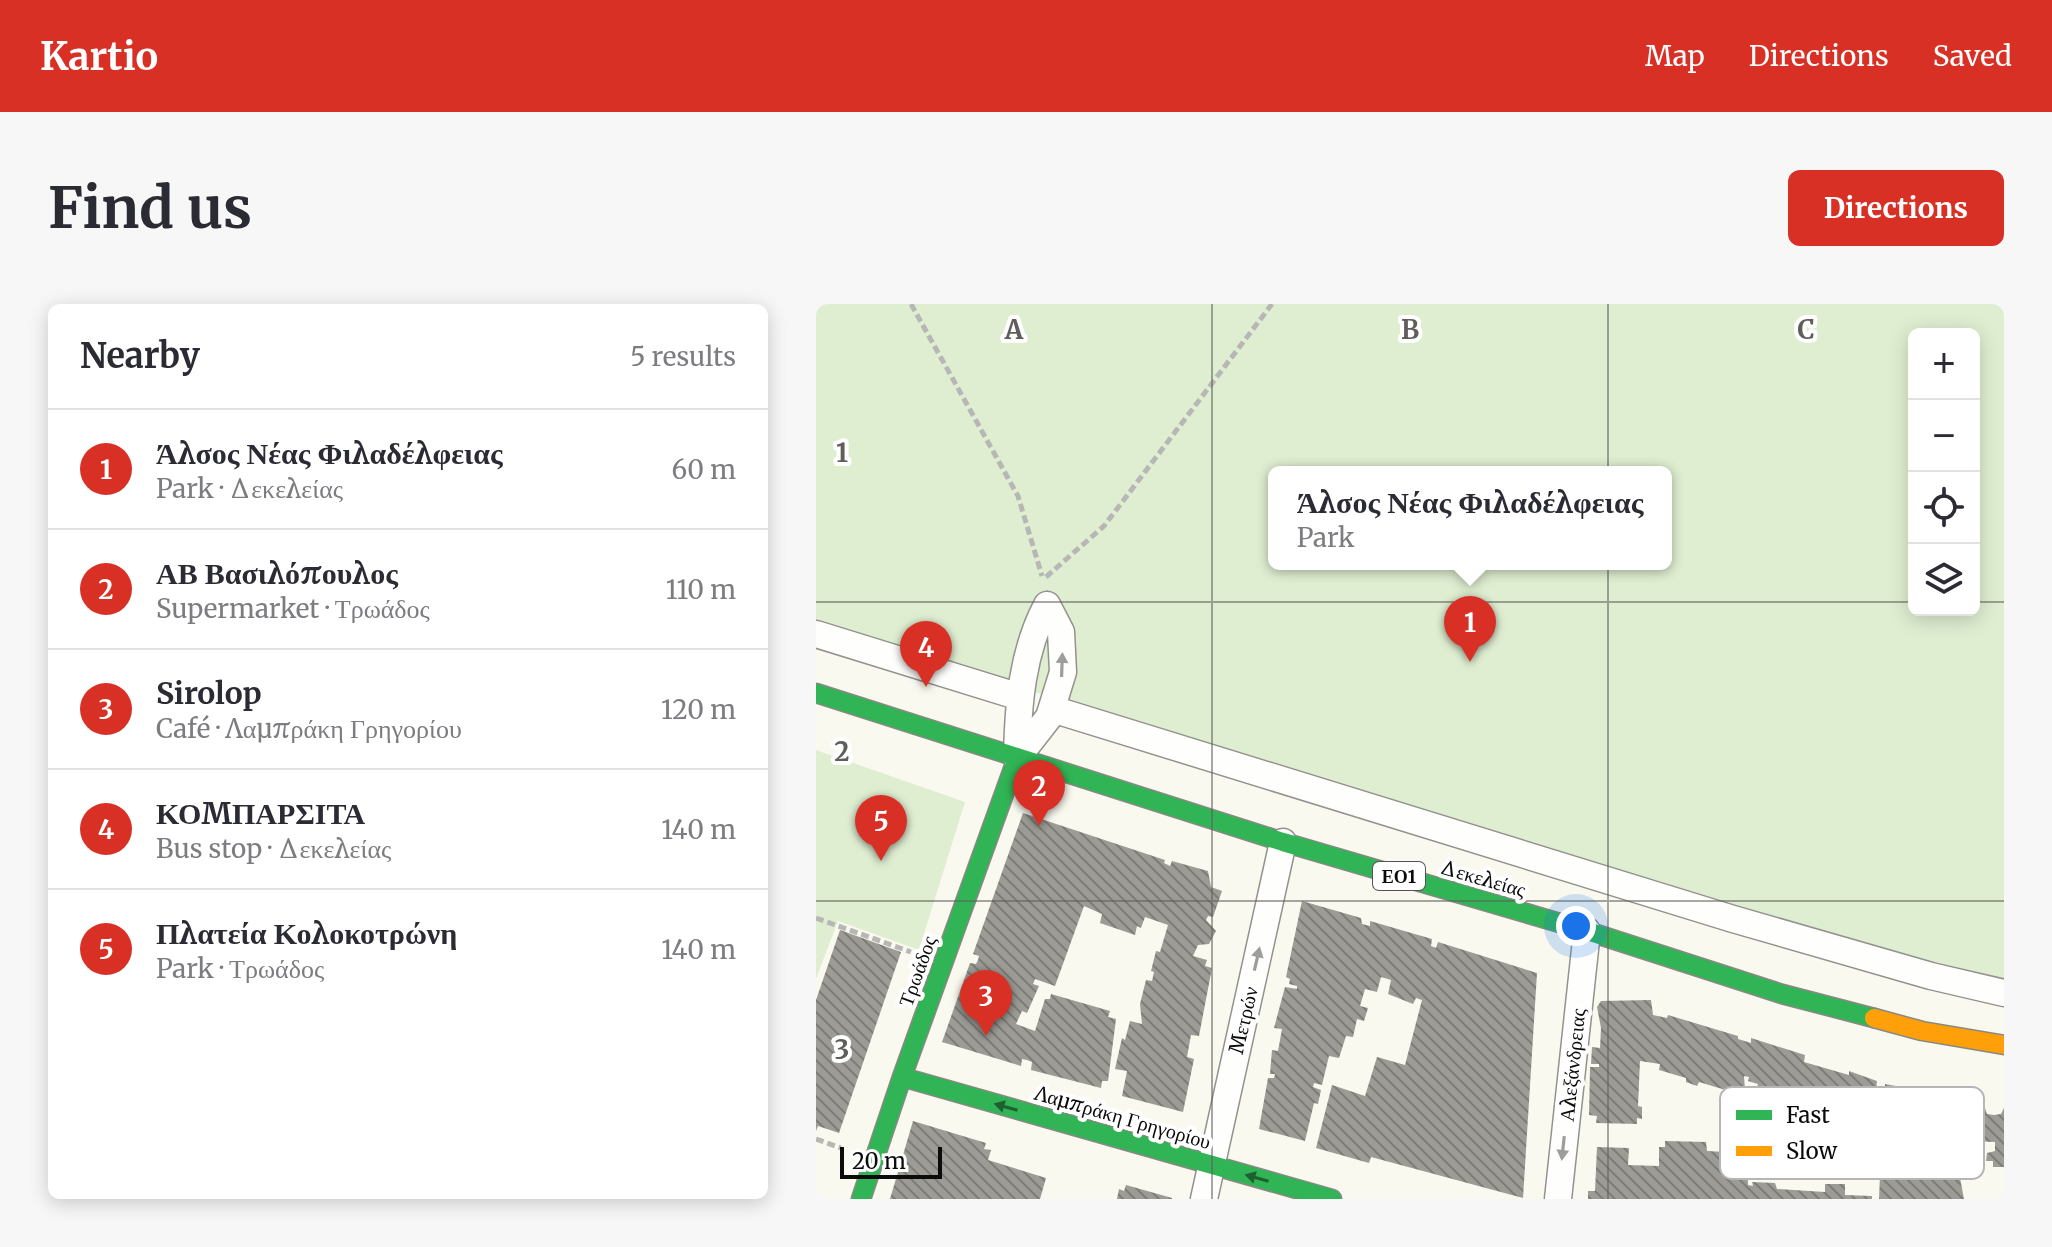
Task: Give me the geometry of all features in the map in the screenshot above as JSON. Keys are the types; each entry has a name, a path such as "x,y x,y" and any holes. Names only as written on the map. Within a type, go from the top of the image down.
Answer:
{"main road":[{"name":"Δεκελείας","path":"816,693 1283,842 1587,931 1782,994 1922,1031 2004,1045"},
{"name":"Τρωάδος","path":"861,1199 1017,758"},
{"name":"Λαμπράκη Γρηγορίου","path":"902,1077 1332,1199"}],"street":[{"path":"1047,605 1061,632 1063,672 1049,717 1017,758 1020,697 1035,628 1047,605"},
{"path":"816,634 1020,697"},
{"path":"1052,709 1703,910 1931,976 2004,993"},
{"name":"Μετρών","path":"1204,1199 1283,842"},
{"name":"Αλεξάνδρειας","path":"1558,1199 1587,931"}],"path":[{"path":"911,304 1018,496 1043,580 1104,526 1272,304"},
{"path":"816,918 942,964"}],"green space":[{"path":"816,304 2004,304 2004,982 1805,930 1105,711 1008,685 816,624"},
{"path":"816,750 965,802 919,950 838,921 816,979"}],"building":[{"path":"1023,813 1165,860 1164,863 1170,866 1172,861 1208,871 1211,887 1222,891 1213,917 1208,916 1206,920 1216,931 1209,944 1198,945 1193,956 1207,960 1205,966 1212,968 1199,1036 1191,1035 1187,1057 1194,1059 1183,1112 1122,1096 1127,1071 1115,1069 1122,1038 1125,1040 1130,1021 1142,1024 1140,1004 1146,980 1152,981 1156,951 1160,952 1168,925 1145,917 1141,928 1137,926 1135,935 1100,923 1102,914 1084,906 1055,986 1035,979 1033,984 1039,986 1027,1013 1022,1011 1016,1024 1035,1031 1045,999 1050,999 1051,994 1110,1011 1108,1017 1116,1019 1108,1081 1102,1081 1101,1088 1031,1070 1032,1062 1027,1060 1022,1059 1021,1066 942,1042 970,963 976,964 978,960 979,956 973,954"},
{"path":"1302,901 1361,918 1362,924 1370,926 1370,921 1432,939 1431,946 1436,948 1438,942 1537,973 1523,1198 1371,1157 1369,1163 1316,1148 1332,1085 1365,1096 1377,1057 1405,1065 1422,1000 1416,998 1413,1004 1388,994 1391,980 1381,977 1377,992 1365,989 1360,1006 1368,1008 1364,1021 1357,1019 1353,1037 1346,1036 1339,1058 1329,1056 1322,1085 1314,1083 1313,1087 1321,1090 1318,1104 1314,1103 1305,1141 1259,1129 1268,1078 1274,1078 1275,1074 1270,1074 1272,1050 1278,1051 1282,1029 1274,1028 1285,987 1297,989 1297,986 1289,984 1290,979 1286,977"},
{"path":"840,930 901,952 839,1133 818,1126 816,1131 816,1000"},
{"path":"1651,1000 1653,1015 1667,1018 1668,1015 1738,1036 1738,1039 1751,1043 1751,1038 1805,1055 1804,1062 1849,1075 1849,1071 1877,1081 1876,1087 1757,1087 1758,1084 1744,1076 1745,1087 1720,1088 1699,1082 1697,1086 1686,1082 1686,1078 1659,1070 1660,1064 1640,1061 1638,1106 1642,1107 1642,1119 1637,1118 1637,1124 1596,1123 1597,1116 1589,1115 1590,1067 1599,1067 1599,1064 1591,1064 1592,1047 1600,1048 1601,1028 1597,1007 1601,1001"},
{"path":"1984,1108 1987,1114 1994,1115 2001,1114 2004,1108 2004,1167 1993,1167 1993,1161 1986,1161 1987,1153 1995,1151 1995,1142 1984,1142"},
{"path":"913,1121 986,1143 984,1149 991,1150 988,1160 1046,1178 1040,1199 890,1199"},
{"path":"1665,1141 1706,1142 1707,1151 1720,1152 1720,1179 1748,1179 1748,1185 1753,1186 1752,1182 1775,1183 1777,1189 1825,1192 1825,1184 1845,1184 1845,1195 1872,1196 1872,1199 1588,1199 1588,1191 1595,1191 1597,1147 1629,1148 1628,1165 1659,1166 1659,1147 1665,1147"},
{"path":"1880,1179 1960,1179 1964,1199 1879,1199"},
{"path":"1126,1185 1172,1199 1117,1199 1119,1189 1124,1191"}],"traffic: fast":[{"path":"816,693 1283,842 1587,931 1782,994 1874,1018"},
{"path":"861,1199 1017,758"},
{"path":"902,1077 1332,1199"}],"traffic: slow":[{"path":"1874,1018 1922,1031 2004,1045"}],"place":[{"name":"Άλσος Νέας Φιλαδέλφειας","path":"1470,662"},
{"name":"ΚΟΜΠΑΡΣΙΤΑ","path":"926,687"},
{"name":"ΑΒ Βασιλόπουλος","path":"1039,826"},
{"name":"Πλατεία Κολοκοτρώνη","path":"881,861"},
{"name":"Sirolop","path":"986,1036"}]}
